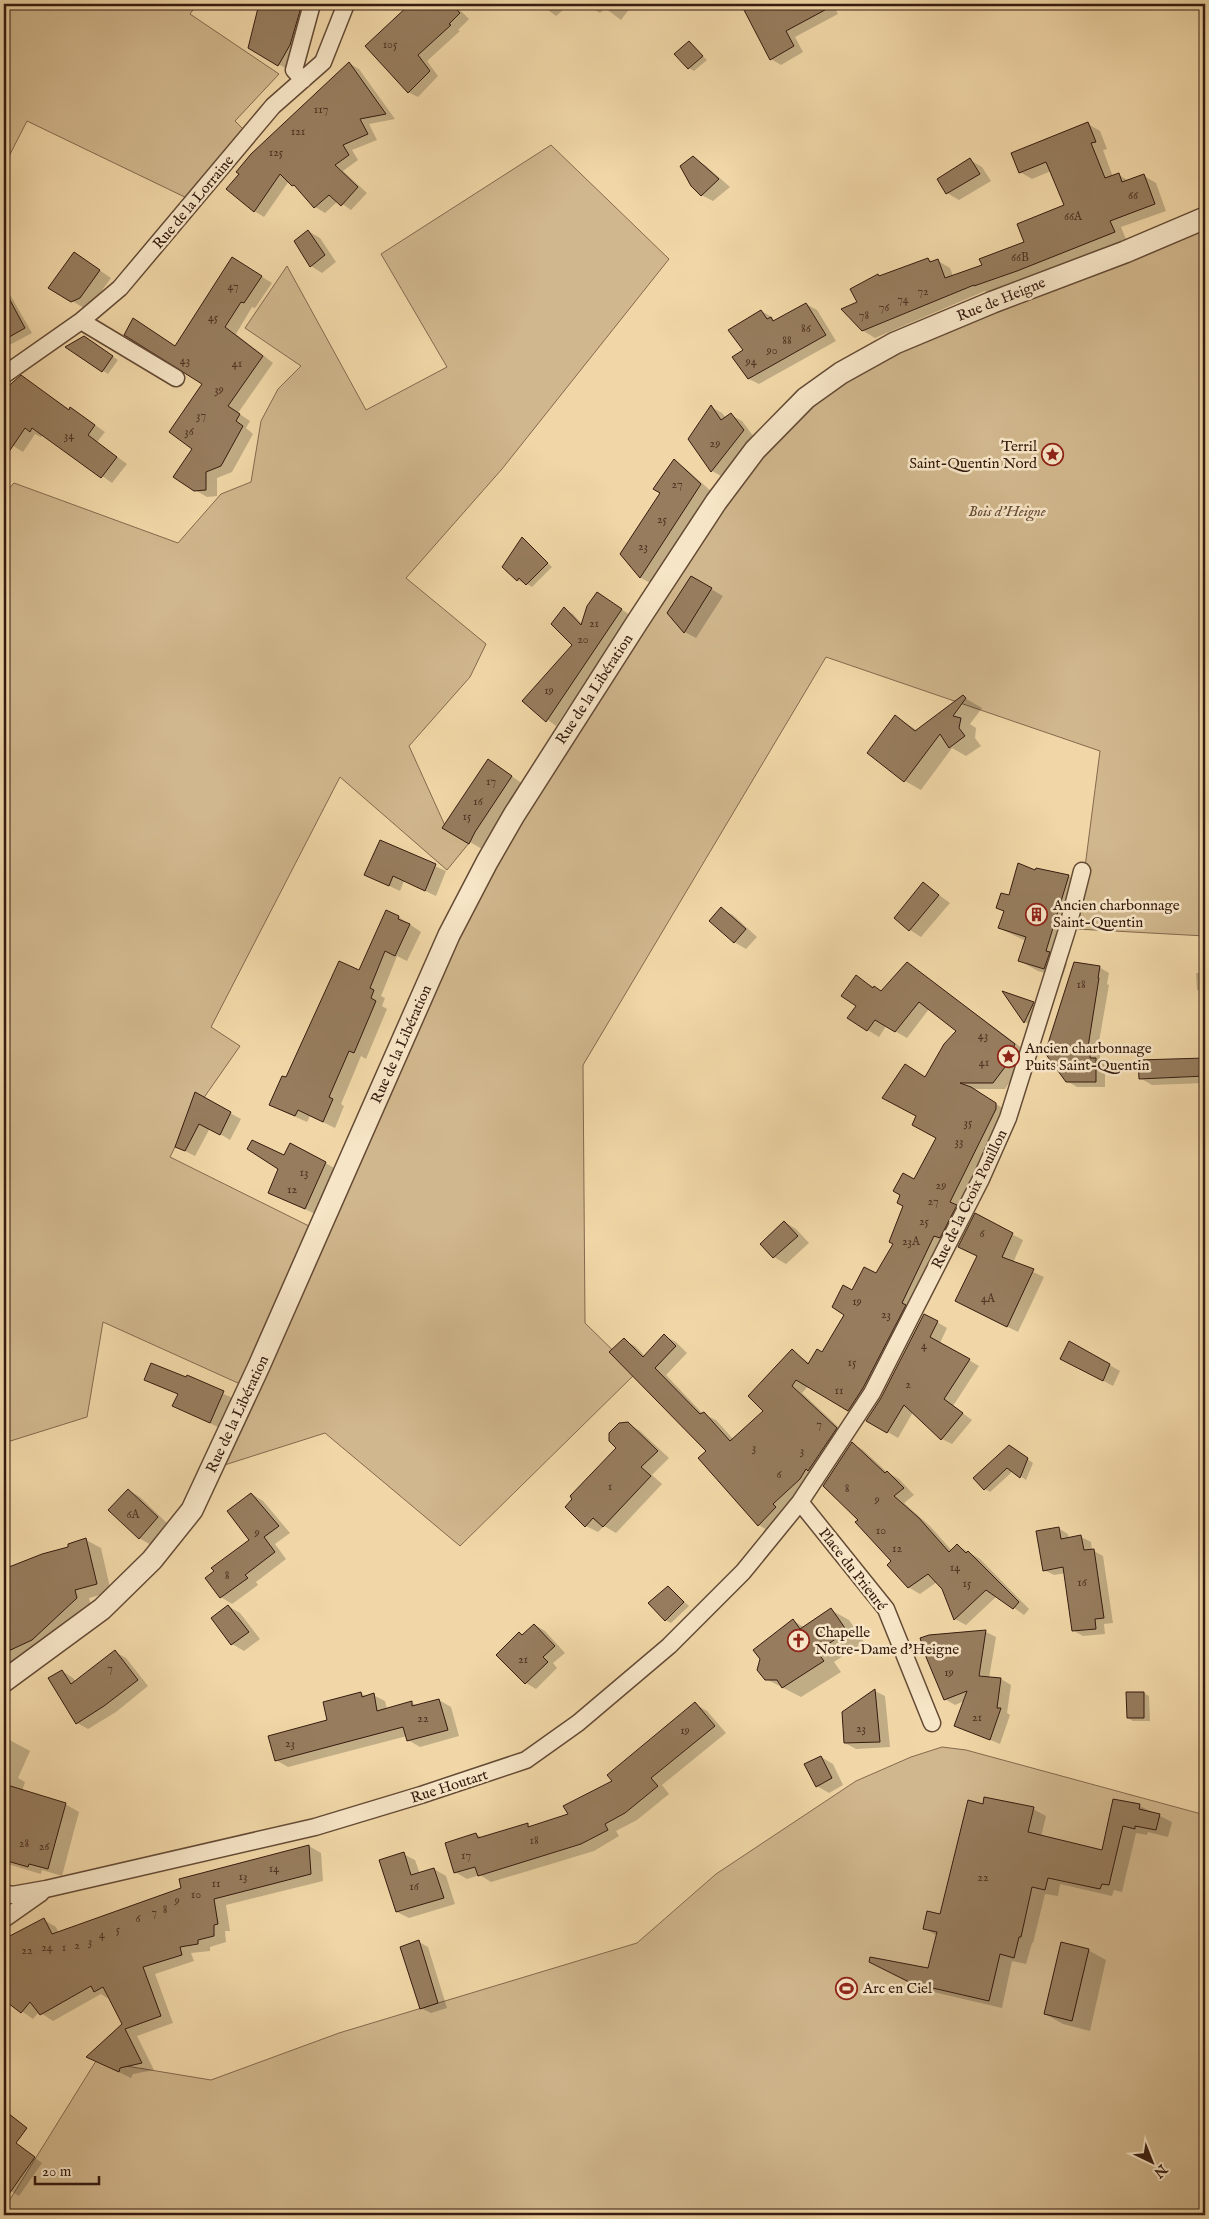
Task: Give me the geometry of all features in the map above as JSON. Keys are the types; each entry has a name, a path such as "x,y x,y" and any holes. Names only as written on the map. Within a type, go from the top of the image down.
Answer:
{"street":[{"path":"303,80 294,70 312,4"},
{"name":"Rue de la Lorraine","path":"4,375 81,321 120,288 273,106 323,62 346,4"},
{"name":"Rue de Heigne","path":"806,398 841,373 895,343 993,302 1125,252 1205,218"},
{"path":"81,321 176,378"},
{"name":"Rue de la Libération","path":"4,1681 102,1609 152,1560 192,1510 259,1366 449,935 487,862 514,815 716,502 755,450 806,398"},
{"name":"Rue de la Croix Pouillon","path":"800,1502 872,1394 981,1179 1008,1118 1064,939 1082,871"},
{"name":"Place du Prieuré","path":"800,1502 886,1609 932,1722"},
{"name":"Rue Houtart","path":"4,1893 12,1895 46,1889 315,1827 421,1795 526,1760 578,1723 669,1646 743,1572 800,1502"},
{"path":"4,1919 46,1889"}],"green space":[{"path":"4,4 197,4 190,14 279,74 235,121 249,135 193,201 27,121 4,166"},
{"name":"Bois d'Heigne","path":"551,145 669,259 502,469 406,578 486,644 470,677 409,746 447,830 469,843 447,870 340,777 211,1027 240,1046 189,1119 170,1157 319,1231 449,935 716,502 841,373 1205,218 1205,936 1077,929 1100,751 826,657 583,1065 585,1323 636,1373 460,1546 325,1433 212,1469 249,1388 103,1322 87,1417 4,1443 4,494 14,483 178,543 221,494 251,482 261,421 278,389 301,366 245,328 287,266 366,410 447,367 381,254"},
{"name":"Arc en Ciel","path":"942,1747 966,1750 1205,1815 1205,2215 4,2215 4,2209 96,2061 211,2080 339,2033 637,1943 716,1874 856,1781 911,1757"}],"building":[{"path":"259,4 302,4 290,45 278,66 248,48"},
{"path":"410,4 451,4 460,13 449,24 451,25 418,55 430,71 408,93 365,46"},
{"path":"751,4 836,4 786,31 794,46 770,60 744,10"},
{"path":"689,41 703,56 688,69 674,54"},
{"path":"349,62 386,114 360,119 368,134 343,145 349,155 335,165 358,187 341,206 329,195 314,208 294,185 292,186 280,174 254,212 226,189 239,174 236,172 251,154"},
{"path":"1088,122 1096,142 1091,143 1105,178 1119,173 1122,182 1144,174 1155,204 1110,221 1115,232 1017,271 974,285 862,331 841,309 857,302 850,289 878,274 879,276 928,258 930,262 938,259 945,278 982,265 979,259 1024,242 1017,224 1064,205 1046,162 1019,173 1011,153"},
{"path":"693,156 719,179 701,196 691,186 680,166"},
{"path":"970,158 980,174 946,194 937,179"},
{"path":"308,230 325,255 310,267 294,241"},
{"path":"74,252 100,270 80,298 71,302 48,288"},
{"path":"232,257 262,276 244,303 241,302 225,327 263,356 228,406 240,414 236,421 243,426 221,466 206,472 206,490 194,491 173,477 192,449 169,432 202,384 124,335 133,318 175,346"},
{"path":"4,289 25,328 4,340"},
{"path":"806,303 826,335 748,379 732,357 743,350 728,330 761,310 767,319 771,317 773,321"},
{"path":"84,336 113,356 102,372 65,347"},
{"path":"21,375 69,410 70,407 95,425 88,435 117,457 101,478 32,428 30,432 25,428 4,459 4,390"},
{"path":"711,405 721,420 731,413 744,430 711,472 688,439"},
{"path":"674,459 701,484 640,578 620,554 660,493 653,489"},
{"path":"522,537 548,563 526,585 519,578 517,581 502,567"},
{"path":"691,576 712,588 684,633 667,613"},
{"path":"597,592 622,609 546,722 522,701 572,645 551,624 564,607 581,625 587,606"},
{"path":"963,695 966,698 953,716 961,718 959,728 965,736 949,748 940,734 904,782 867,753 895,715 915,731"},
{"path":"488,759 512,776 469,844 442,828"},
{"path":"380,840 436,864 425,891 393,876 389,886 364,875"},
{"path":"1018,863 1035,870 1036,868 1069,875 1046,951 1050,952 1044,969 1018,961 1026,937 998,928 1004,911 996,908 1001,893 1009,895"},
{"path":"923,882 939,895 909,931 894,918"},
{"path":"721,907 746,929 734,943 709,921"},
{"path":"386,910 399,916 398,919 410,924 395,956 385,951 370,988 374,990 371,998 376,1001 354,1053 349,1051 329,1097 333,1099 323,1122 298,1110 295,1116 269,1105 282,1076 286,1077 339,961 359,970"},
{"path":"907,962 1015,1044 1005,1067 993,1083 960,1083 971,1087 996,1103 996,1109 950,1202 957,1205 940,1238 934,1236 902,1303 906,1305 863,1388 848,1411 796,1380 792,1386 837,1428 808,1471 806,1469 800,1479 773,1504 776,1507 758,1526 698,1458 706,1451 609,1352 624,1338 643,1357 664,1334 676,1346 655,1368 700,1414 704,1412 730,1441 763,1411 748,1396 792,1349 808,1364 817,1349 822,1352 844,1315 832,1307 843,1285 852,1290 864,1267 876,1273 893,1244 889,1242 903,1206 897,1203 900,1195 893,1191 903,1173 914,1179 936,1138 912,1125 916,1116 882,1098 905,1064 925,1077 944,1044 956,1031 919,1002 895,1032 875,1020 867,1031 847,1018 856,1006 841,996 856,975 873,988 874,986 881,991"},
{"path":"1074,962 1100,966 1088,1047 1091,1047 1090,1058 1096,1058 1096,1082 1066,1082 1045,1053"},
{"path":"1002,991 1034,1002 1024,1023"},
{"path":"1205,1058 1205,1076 1139,1079 1138,1060"},
{"path":"195,1092 231,1112 220,1135 199,1124 185,1151 175,1147"},
{"path":"252,1140 284,1155 290,1143 326,1162 305,1209 268,1193 278,1169 247,1149"},
{"path":"975,1213 1013,1233 1002,1257 1034,1269 1007,1327 955,1301 977,1256 958,1247"},
{"path":"784,1221 798,1236 773,1258 760,1244"},
{"path":"924,1314 938,1321 930,1337 970,1359 944,1399 963,1413 941,1440 904,1405 887,1433 866,1421 881,1398"},
{"path":"1069,1341 1110,1364 1103,1381 1060,1359"},
{"path":"151,1363 186,1377 187,1375 224,1391 210,1423 172,1406 178,1394 144,1380"},
{"path":"628,1422 658,1451 641,1467 651,1476 603,1527 593,1518 585,1527 565,1507 572,1499 570,1496 616,1448 609,1441 609,1433 619,1423"},
{"path":"852,1442 904,1488 894,1496 919,1518 949,1552 957,1544 966,1553 968,1551 1019,1602 1013,1609 986,1590 954,1620 942,1589 928,1574 908,1588 887,1565 891,1561 855,1522 858,1520 823,1486"},
{"path":"1009,1445 1028,1458 1020,1478 1007,1468 984,1490 973,1478"},
{"path":"128,1489 158,1517 139,1539 108,1510"},
{"path":"251,1493 279,1526 264,1537 275,1552 245,1575 248,1578 220,1598 205,1578 214,1571 211,1568 249,1540 227,1511"},
{"path":"1059,1527 1061,1539 1081,1535 1084,1550 1094,1549 1104,1618 1095,1619 1096,1629 1072,1631 1063,1567 1043,1571 1036,1531"},
{"path":"86,1538 97,1584 75,1590 77,1598 32,1640 4,1653 4,1569 42,1554 68,1547 68,1544"},
{"path":"668,1586 684,1602 665,1621 648,1603"},
{"path":"228,1605 249,1632 231,1645 211,1618"},
{"name":"Chapelle Notre-Dame d'Heigne","path":"831,1608 847,1631 817,1652 824,1661 782,1688 777,1680 765,1680 757,1670 760,1659 753,1650 793,1619 800,1629"},
{"path":"534,1624 555,1646 543,1657 548,1662 525,1684 496,1655 519,1632 522,1635"},
{"path":"986,1630 979,1676 1001,1678 997,1708 1001,1708 990,1740 954,1726 967,1691 944,1700 920,1638 929,1635"},
{"path":"115,1650 138,1680 104,1706 76,1724 48,1678 62,1670 71,1684"},
{"path":"875,1689 880,1742 844,1743 842,1712"},
{"path":"361,1692 362,1697 374,1693 377,1711 412,1701 412,1706 439,1699 448,1730 407,1741 403,1727 275,1761 268,1736 327,1720 323,1702"},
{"path":"1126,1692 1144,1692 1144,1718 1127,1718"},
{"path":"695,1702 715,1726 651,1778 658,1786 625,1813 605,1824 608,1830 581,1844 478,1876 475,1867 454,1873 445,1843 476,1833 478,1838 528,1823 528,1827 568,1814 563,1806 612,1781 607,1775"},
{"path":"821,1756 832,1778 816,1787 804,1764"},
{"path":"4,1784 66,1803 48,1869 29,1864 28,1867 4,1860"},
{"path":"984,1797 1034,1807 1028,1832 1102,1850 1113,1799 1140,1804 1139,1809 1160,1814 1156,1830 1135,1826 1135,1829 1123,1826 1109,1885 1102,1884 1100,1889 1048,1878 1045,1890 1032,1887 1021,1937 1019,1937 1014,1958 1000,1954 989,2001 911,1983 869,1962 870,1957 928,1968 937,1932 923,1929 927,1911 940,1914 968,1800 983,1804"},
{"path":"309,1845 311,1874 214,1899 218,1924 214,1925 214,1936 198,1940 198,1944 180,1947 182,1955 143,1967 161,2016 125,2029 142,2063 120,2068 119,2072 86,2057 122,2024 103,1987 94,1992 91,1986 40,2015 30,2002 21,2013 4,2000 4,1939 44,1918 52,1934 181,1888 179,1879"},
{"path":"404,1852 411,1875 434,1868 444,1898 396,1912 379,1860"},
{"path":"419,1940 438,2003 420,2009 400,1947"},
{"path":"1061,1942 1089,1949 1072,2021 1044,2014"},
{"path":"4,2110 27,2128 16,2143 35,2157 4,2201"}],"place":[{"name":"Terril Saint-Quentin Nord","path":"1053,455"},
{"name":"Ancien charbonnage Saint-Quentin","path":"1037,914"},
{"name":"Ancien charbonnage Puits Saint-Quentin","path":"1009,1057"},
{"name":"Chapelle Notre-Dame d'Heigne","path":"799,1641"},
{"name":"Arc en Ciel","path":"847,1988"}]}
